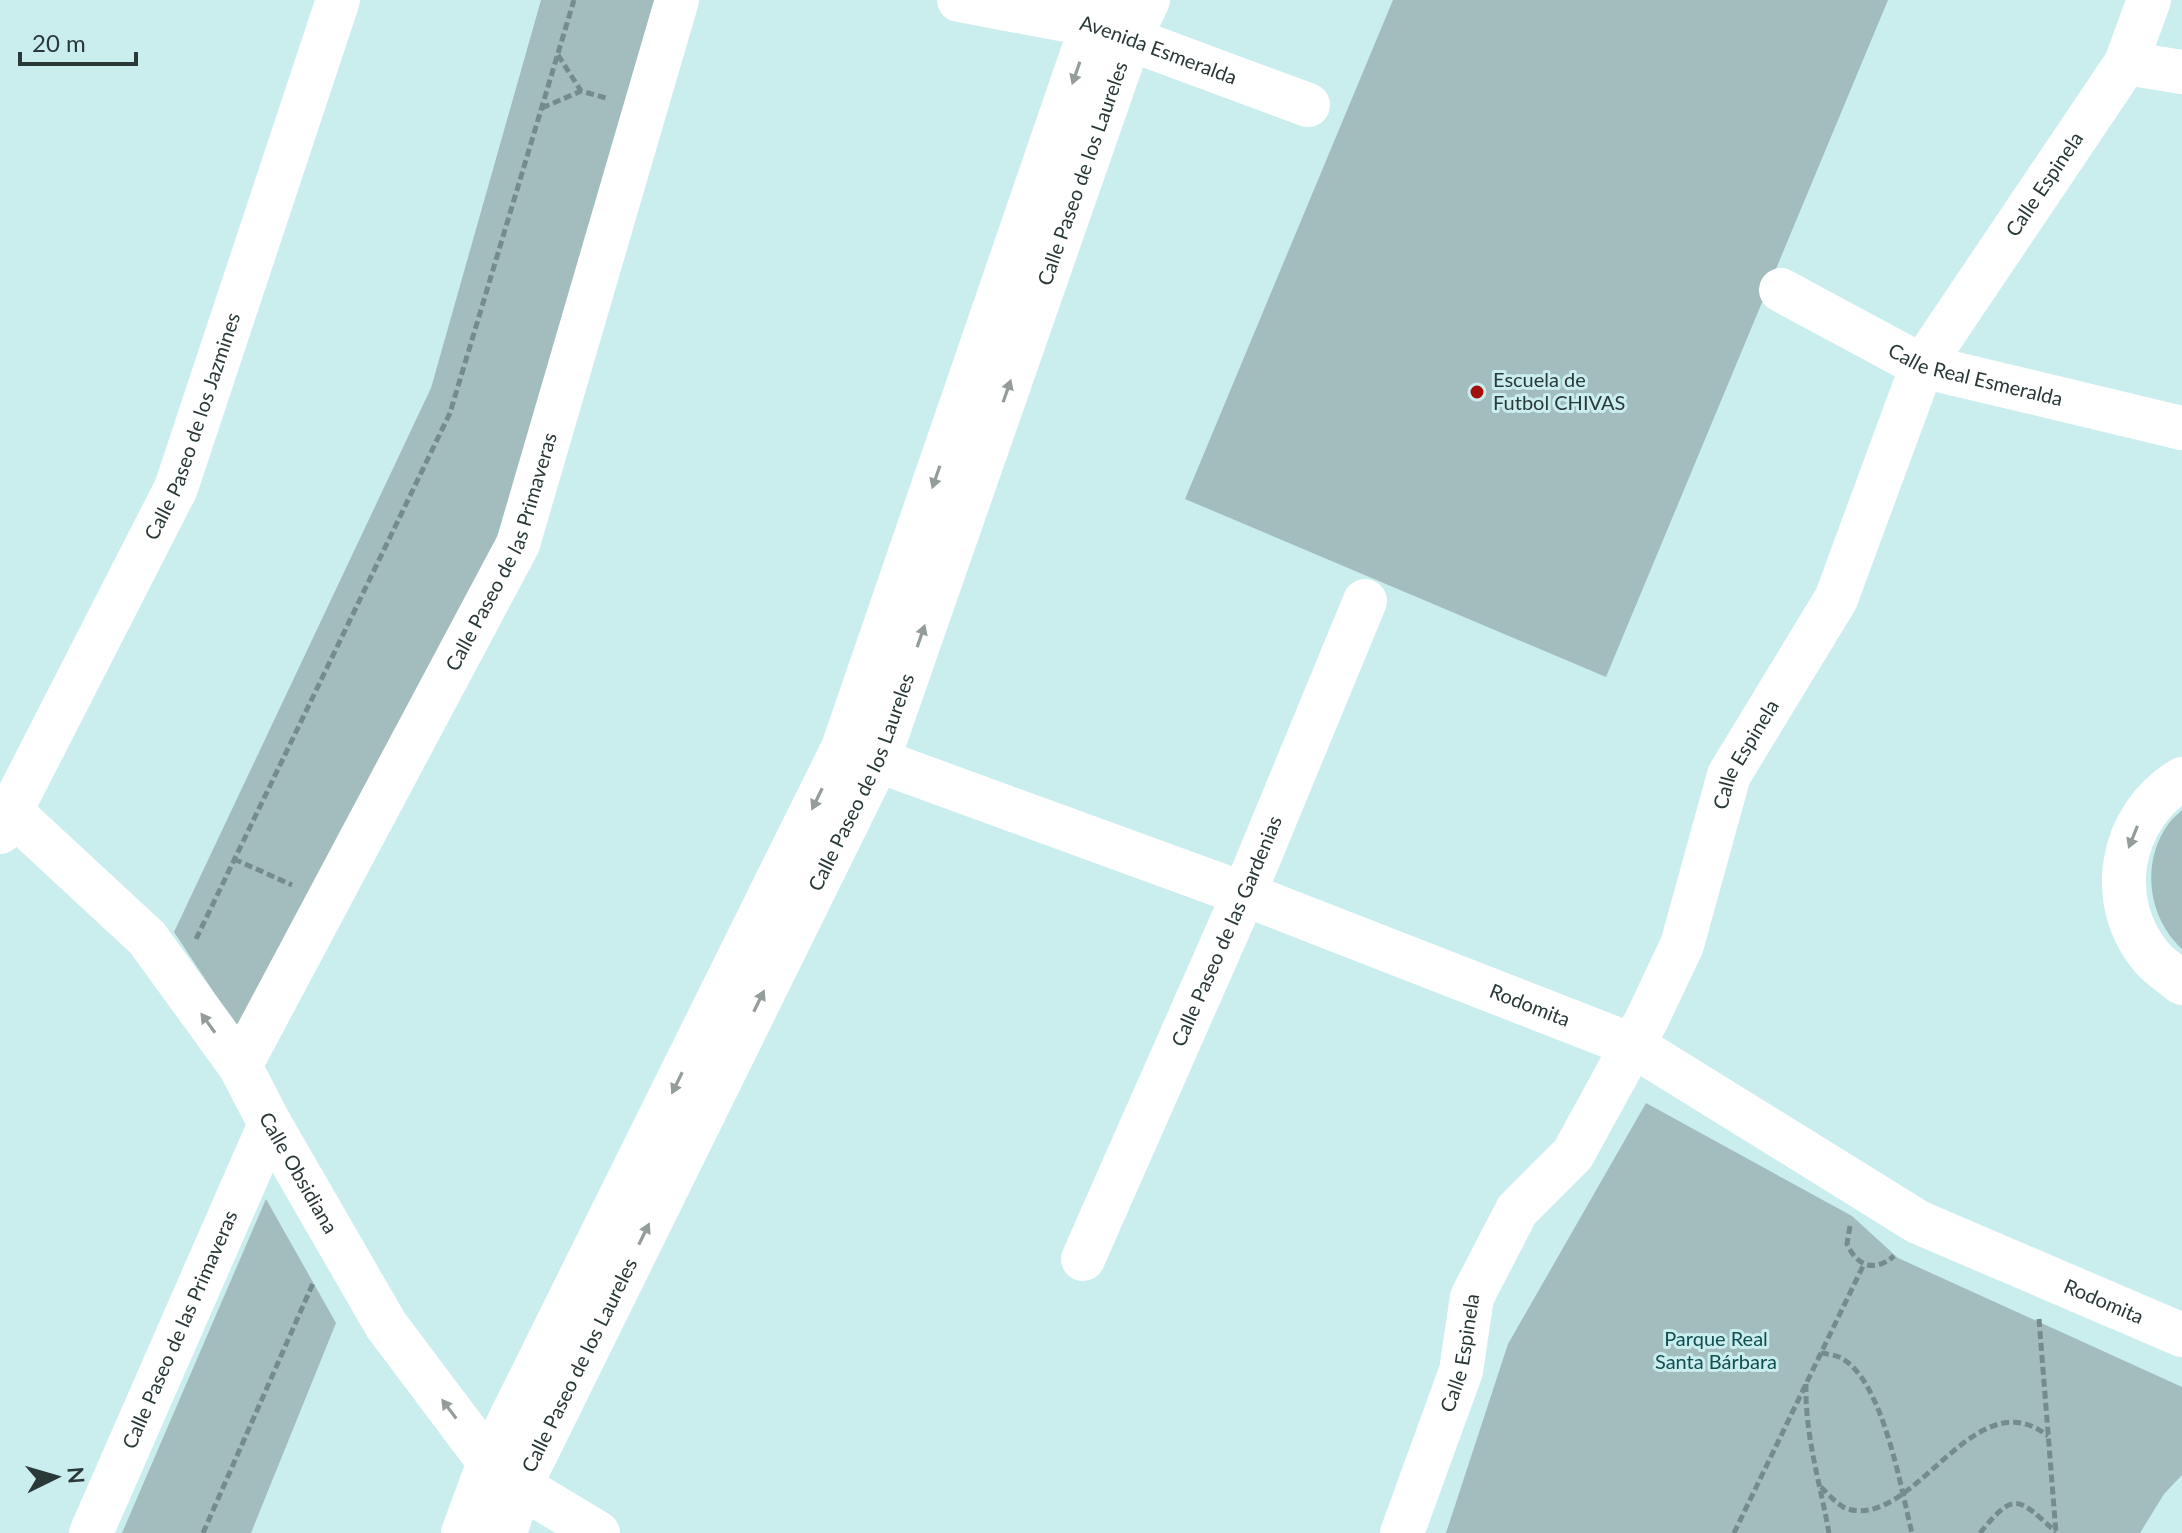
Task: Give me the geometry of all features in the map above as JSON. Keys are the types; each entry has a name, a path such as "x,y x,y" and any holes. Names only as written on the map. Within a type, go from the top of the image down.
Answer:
{"street":[{"name":"Calle Paseo de los Jazmines","path":"3,816 176,488 338,0"},
{"name":"Calle Paseo de las Primaveras","path":"240,1066 518,544 677,0"},
{"name":"Avenida Esmeralda","path":"959,0 1109,21 1308,105"},
{"name":"Calle Paseo de los Laureles","path":"463,1533 505,1474 860,754 1109,21 1148,0"},
{"name":"Calle Espinela","path":"1402,1533 1461,1371 1472,1297 1517,1210 1573,1154 1634,1046 1682,945 1729,775 1836,599 1922,366 2126,63 2149,0"},
{"path":"2126,63 2182,72"},
{"name":"Calle Real Esmeralda","path":"1781,290 1922,366 2182,428"},
{"name":"Calle Paseo de las Gardenias","path":"1083,1259 1244,894 1365,601"},
{"name":"Rodomita","path":"860,754 1244,894 1634,1046 1918,1222 2182,1335"},
{"path":"2182,779 2165,789 2141,818 2126,853 2123,890 2133,927 2146,948 2153,959 2182,983"},
{"name":"Calle Obsidiana","path":"3,816 147,938 240,1066 386,1325 505,1474 598,1533"},
{"name":"Calle Paseo de las Primaveras","path":"91,1533 270,1124"},
{"name":"Calle Paseo de los Laureles","path":"505,1474 505,1533"}],"path":[{"path":"176,979 450,413 574,0"},
{"path":"558,55 581,91"},
{"path":"542,108 581,91 607,98"},
{"path":"234,859 300,889"},
{"path":"1854,1219 1847,1244 1864,1264 1882,1265 1896,1254 1899,1247"},
{"path":"203,1533 334,1236"},
{"path":"1734,1533 1864,1264"},
{"path":"2038,1311 2056,1532"},
{"path":"1821,1353 1838,1356 1848,1363 1862,1378 1876,1404 1885,1427 1912,1533"},
{"path":"1806,1383 1807,1426 1829,1533"},
{"path":"1821,1487 1844,1508 1861,1513 1880,1511 1903,1500 1990,1428 2008,1422 2025,1422 2048,1436"},
{"path":"1980,1533 1998,1511 2007,1505 2019,1503 2056,1532"}],"green space":[{"path":"541,0 663,0 499,548 240,1032 174,932 431,388"},
{"name":"Escuela de Futbol CHIVAS","path":"1393,0 1888,0 1606,677 1185,499"},
{"path":"2182,810 2182,949 2170,936 2155,906 2151,872 2160,838"},
{"name":"Parque Real Santa Bárbara","path":"1646,1103 1852,1216 1898,1258 2182,1387 2182,1475 2164,1494 2140,1533 1446,1533 1508,1344"},
{"path":"266,1199 336,1323 251,1533 122,1533"}],"place":[{"name":"Escuela de Futbol CHIVAS","path":"1477,392"}]}
